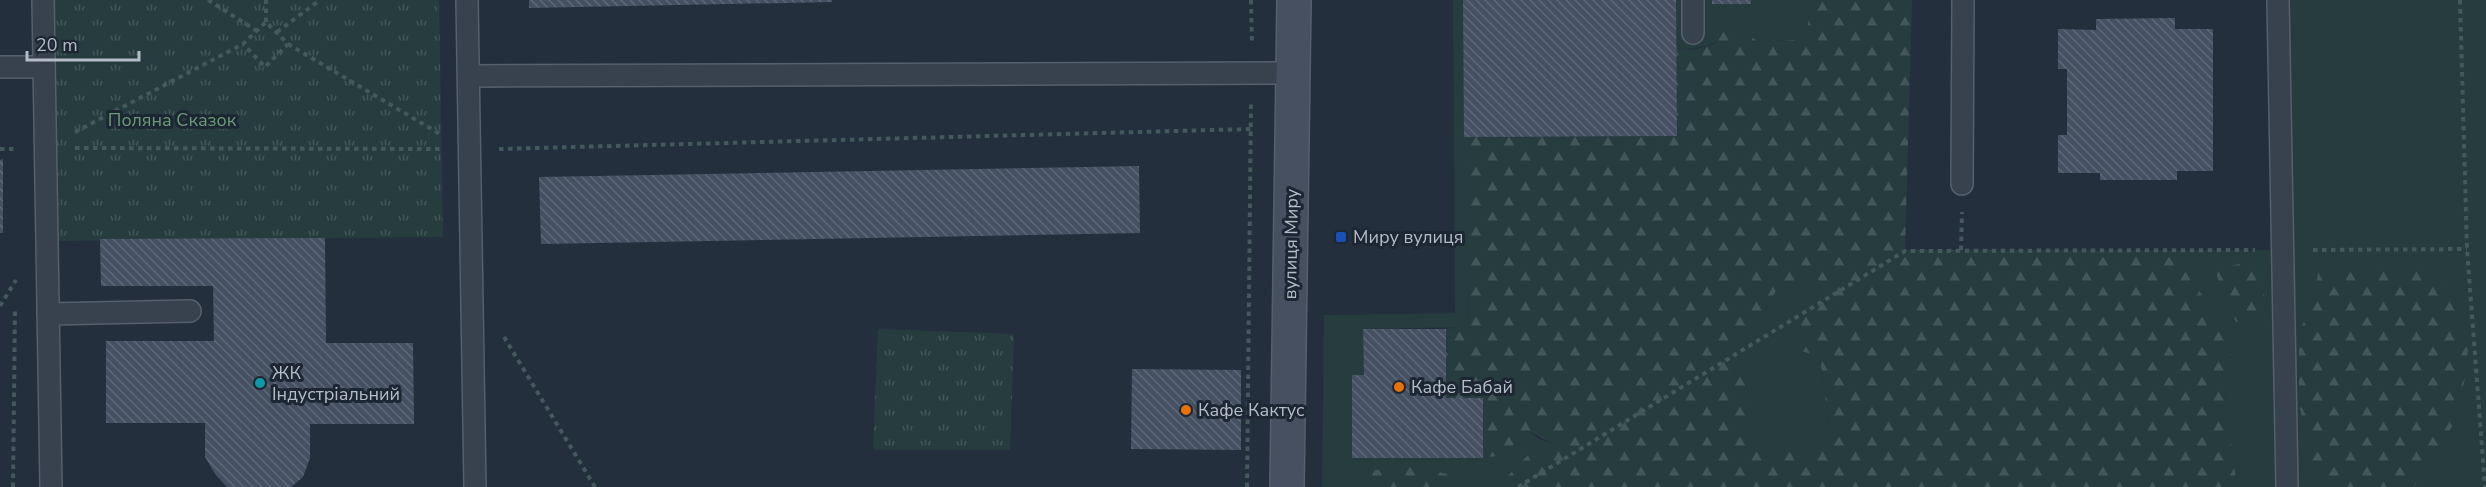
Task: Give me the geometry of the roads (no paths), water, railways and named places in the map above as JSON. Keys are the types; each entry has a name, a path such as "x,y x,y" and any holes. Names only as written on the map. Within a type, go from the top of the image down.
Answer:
{"street":[{"name":"вулиця Миру","path":"1287,487 1294,0"}],"lane":[{"path":"43,0 51,487"},
{"path":"466,0 475,487"},
{"path":"1693,0 1694,33"},
{"path":"1962,184 1963,0"},
{"path":"2278,0 2287,487"},
{"path":"0,67 44,67"},
{"path":"469,76 1294,73"},
{"path":"48,314 190,311"}],"place":[{"name":"Миру вулиця","path":"1341,237"},
{"name":"ЖК Індустріальний","path":"260,383"},
{"name":"Кафе Бабай","path":"1399,387"},
{"name":"Кафе Кактус","path":"1186,410"}],"park label":[{"name":"Поляна Сказок","path":"172,120"}]}
